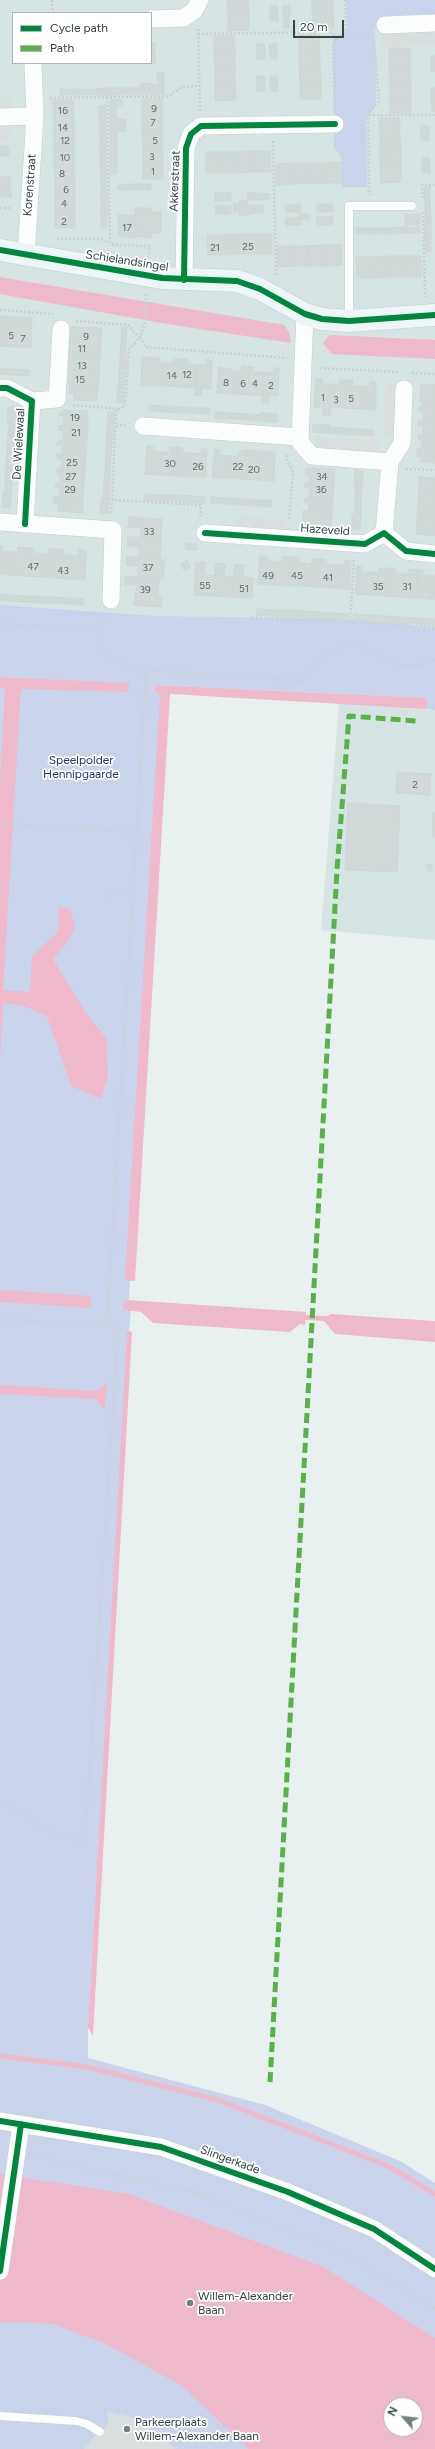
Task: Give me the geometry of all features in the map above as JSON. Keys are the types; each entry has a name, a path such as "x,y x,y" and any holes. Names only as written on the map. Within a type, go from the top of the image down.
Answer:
{"street":[{"path":"159,19 183,18 197,5"},
{"path":"385,25 435,23"},
{"name":"Korenstraat","path":"26,255 35,116 33,64"},
{"path":"0,117 35,116"},
{"path":"201,126 335,124"},
{"name":"Akkerstraat","path":"184,280 186,148 191,134 201,126"},
{"name":"Schielandsingel","path":"0,250 184,280 237,281 268,294 305,314 322,319 349,321 430,315"},
{"path":"294,436 304,359 305,314"},
{"path":"57,399 65,325"},
{"name":"De Wielewaal","path":"0,388 7,388 32,401 57,399"},
{"path":"404,389 402,444 390,465 384,533 406,551 435,554"},
{"name":"De Wielewaal","path":"25,524 32,401"},
{"path":"143,426 294,436 312,456 390,465"},
{"path":"0,522 113,530 111,600"},
{"name":"Hazeveld","path":"205,533 365,544 384,533"},
{"name":"Slingerkade","path":"0,2121 169,2150 288,2192 374,2229 435,2269"},
{"path":"0,2271 16,2150 21,2124"}],"lane":[{"path":"349,321 349,206 412,206"},
{"path":"0,2416 69,2420 87,2424 100,2432"}],"path":[{"path":"52,0 53,12"},
{"path":"345,0 346,32"},
{"path":"197,5 201,126"},
{"path":"198,34 330,32 338,36"},
{"path":"335,124 333,46 338,36 346,32 374,40 379,101 368,115 369,206"},
{"path":"34,98 169,96 182,87 199,86"},
{"path":"107,97 110,242"},
{"path":"368,115 435,114"},
{"path":"268,294 276,280 272,125"},
{"path":"430,315 422,185 435,185"},
{"path":"109,529 112,500 116,411 125,406 129,348 140,338 145,322 146,300"},
{"path":"0,310 58,314 65,325 128,325 146,347 304,359 310,367 435,374"},
{"path":"57,399 61,404 113,407 120,410"},
{"path":"288,539 293,472 287,460 294,436"},
{"path":"390,465 435,470"},
{"path":"112,500 201,505 200,526 205,533"},
{"path":"350,622 355,543"},
{"path":"0,628 1,624 96,629 105,621 111,600"},
{"path":"252,617 435,627"},
{"path":"96,629 106,658 146,673 152,670 302,681 310,676 323,655 351,643 360,644 400,666 422,665 435,660"},
{"path":"106,1323 132,891 134,832 146,673"},
{"path":"0,823 134,832"},
{"path":"104,896 132,891"},
{"path":"0,1320 106,1323 118,1332 85,1840 55,1833 0,1802"},
{"path":"16,2150 40,2158 198,2194 313,2240 362,2264 435,2308"}],"shaded area":[{"path":"0,0 435,0 435,940 321,930 345,629 0,605"},
{"path":"435,31 435,45 382,47 381,32"},
{"path":"0,95 10,95 10,140 0,140"},
{"path":"0,277 284,325 289,332 291,343 167,324 0,294"},
{"path":"330,335 435,340 435,359 332,354 323,343"},
{"path":"386,385 398,386 394,437 382,436"},
{"path":"316,438 379,440 378,454 315,450"},
{"path":"237,516 286,520 285,532 236,528"},
{"path":"0,677 129,683 128,692 21,689 3,990 30,992 32,956 58,932 59,907 70,909 75,926 70,938 53,959 86,1013 106,1038 108,1075 101,1099 71,1086 47,1016 24,1006 3,1003 0,1061 0,780 5,688 0,687"},
{"path":"156,685 427,698 426,709 170,694 135,1281 125,1280 160,695 154,691"},
{"path":"0,1290 91,1296 91,1308 0,1302"},
{"path":"127,1300 306,1312 305,1325 300,1324 290,1332 153,1323 141,1312 124,1310 122,1304"},
{"path":"330,1314 435,1321 435,1342 335,1334 324,1321"},
{"path":"127,1332 132,1332 93,2036 88,2027"},
{"path":"107,1382 105,1410 95,1399 0,1394 0,1385 97,1391"},
{"name":"Willem-Alexander Baan","path":"0,2174 129,2194 324,2267 435,2338 435,2449 249,2449 182,2386 104,2343 52,2324 0,2322"},
{"name":"Parkeerplaats Willem-Alexander Baan","path":"107,2411 130,2417 147,2426 176,2449 83,2448 108,2425"}],"green space":[{"path":"346,0 435,0 435,20 384,22 375,29 376,102 366,119 367,187 342,187 341,156 334,148 333,39 347,29"},
{"name":"Speelpolder Hennipgaarde","path":"0,605 159,616 355,619 435,628 435,710 426,708 427,698 156,685 155,689 167,690 128,1310 131,1310 128,1332 88,2027 88,2058 265,2105 400,2161 435,2183 435,2449 0,2449 0,680 129,684 0,677"}],"building":[{"path":"227,0 248,0 249,12 228,13"},
{"path":"312,0 333,0 333,11 312,11"},
{"path":"290,5 290,12 283,12 283,6"},
{"path":"270,6 277,6 278,14 270,14"},
{"path":"312,11 333,11 334,29 313,29"},
{"path":"249,12 249,30 228,31 228,13"},
{"path":"283,12 290,12 289,28 284,28"},
{"path":"270,14 278,14 278,21 270,21"},
{"path":"319,34 320,51 299,51 299,35"},
{"path":"214,36 234,36 235,52 214,53"},
{"path":"152,43 155,43 155,63 152,63"},
{"path":"277,43 277,51 270,51 269,44"},
{"path":"257,44 264,44 265,52 257,52"},
{"path":"389,48 410,48 410,66 389,67"},
{"path":"270,51 277,51 277,59 270,59"},
{"path":"299,51 320,51 320,66 299,67"},
{"path":"235,52 235,68 215,69 214,53"},
{"path":"257,52 265,52 265,59 257,60"},
{"path":"431,56 435,56 435,64 431,64"},
{"path":"431,64 435,64 435,72 431,72"},
{"path":"320,66 321,83 300,83 299,67"},
{"path":"410,66 411,82 390,82 389,67"},
{"path":"235,68 235,84 215,85 215,69"},
{"path":"157,72 164,72 164,94 139,94 141,83 158,85"},
{"path":"257,76 265,76 265,83 257,83"},
{"path":"270,76 278,76 278,83 270,83"},
{"path":"390,82 411,82 411,97 390,97"},
{"path":"257,83 265,83 265,91 257,91"},
{"path":"270,83 278,83 278,91 270,91"},
{"path":"300,83 321,83 321,99 300,99"},
{"path":"235,84 236,100 215,101 215,85"},
{"path":"108,88 108,95 92,95 92,89"},
{"path":"108,88 123,88 124,94 108,95"},
{"path":"123,88 139,88 139,94 124,94"},
{"path":"431,88 435,88 435,96 431,96"},
{"path":"60,89 76,89 76,95 60,95"},
{"path":"76,89 92,89 92,95 76,95"},
{"path":"431,96 435,96 435,112 432,112"},
{"path":"390,97 411,97 411,113 390,113"},
{"path":"162,98 162,115 142,115 142,99"},
{"path":"110,99 122,100 122,105 116,105 116,116 110,116"},
{"path":"53,100 73,100 74,116 54,116"},
{"path":"105,105 105,116 99,116 99,106"},
{"path":"142,115 162,115 162,131 142,131"},
{"path":"54,116 74,116 74,132 54,132"},
{"path":"99,116 105,116 106,132 100,132"},
{"path":"110,116 116,116 116,119 126,119 126,131 110,132"},
{"path":"379,118 400,118 400,136 380,137"},
{"path":"421,126 429,126 429,134 421,134"},
{"path":"142,131 162,131 162,147 143,147"},
{"path":"54,132 74,132 74,148 54,148"},
{"path":"100,132 106,132 106,148 100,148"},
{"path":"110,132 117,132 117,147 111,147"},
{"path":"421,134 429,134 429,141 421,141"},
{"path":"400,136 401,151 380,152 380,137"},
{"path":"0,146 9,146 9,156 0,156"},
{"path":"111,147 117,147 117,163 111,163"},
{"path":"143,147 162,147 163,163 143,163"},
{"path":"54,148 74,148 74,164 54,164"},
{"path":"100,148 106,148 106,163 100,164"},
{"path":"252,151 252,172 237,173 237,152"},
{"path":"252,151 270,151 271,172 252,172"},
{"path":"401,151 401,167 380,167 380,152"},
{"path":"206,152 221,152 222,173 206,173"},
{"path":"221,152 237,152 237,173 222,173"},
{"path":"422,158 430,158 430,166 422,166"},
{"path":"340,162 341,183 323,183 322,163"},
{"path":"106,163 106,179 101,179 100,164"},
{"path":"111,163 117,163 117,173 111,174"},
{"path":"143,163 163,163 163,179 143,179"},
{"path":"291,163 292,184 276,185 276,164"},
{"path":"291,163 307,163 307,184 292,184"},
{"path":"307,163 322,163 323,183 307,184"},
{"path":"54,164 74,164 75,180 55,180"},
{"path":"422,166 430,166 430,173 422,173"},
{"path":"380,167 401,167 401,182 381,183"},
{"path":"0,177 10,177 11,197 0,197"},
{"path":"101,179 106,179 107,195 101,195"},
{"path":"55,180 75,180 75,196 55,196"},
{"path":"135,184 151,184 151,190 135,190"},
{"path":"135,184 135,190 118,190 118,185"},
{"path":"424,187 430,187 430,203 425,203"},
{"path":"215,193 223,193 223,201 215,201"},
{"path":"223,193 231,193 231,201 223,201"},
{"path":"247,193 255,193 255,200 248,200"},
{"path":"255,193 270,194 270,199 255,200"},
{"path":"101,195 107,195 107,211 101,211"},
{"path":"55,196 75,196 75,212 55,212"},
{"path":"239,200 247,200 248,206 255,206 255,213 240,216"},
{"path":"239,203 239,212 234,212 233,204"},
{"path":"425,203 430,203 431,219 425,219"},
{"path":"300,204 301,212 293,212 293,205"},
{"path":"317,204 325,204 325,212 317,212"},
{"path":"325,204 332,204 333,212 325,212"},
{"path":"263,205 263,213 255,213 255,206"},
{"path":"285,205 293,205 293,212 286,212"},
{"path":"215,206 223,206 224,214 216,214"},
{"path":"223,206 231,206 231,214 224,214"},
{"path":"135,208 151,208 151,212 160,212 161,210 161,233 151,233 152,238 136,236"},
{"path":"101,211 107,211 107,228 101,228"},
{"path":"55,212 75,212 75,228 55,228"},
{"path":"300,214 309,214 309,220 301,220"},
{"path":"420,214 420,224 405,225 405,215"},
{"path":"118,215 135,215 135,238 119,236"},
{"path":"333,216 333,224 325,225 325,217"},
{"path":"300,217 301,225 293,225 293,218"},
{"path":"317,217 325,217 325,225 317,225"},
{"path":"285,218 293,218 293,225 286,226"},
{"path":"425,219 431,219 431,235 425,235"},
{"path":"405,227 405,233 389,234 389,228"},
{"path":"405,227 420,227 420,233 405,233"},
{"path":"355,228 373,228 373,234 356,234"},
{"path":"373,228 389,228 389,234 373,234"},
{"path":"240,234 240,254 224,255 224,235"},
{"path":"240,234 256,234 256,254 240,254"},
{"path":"256,234 272,234 272,254 256,254"},
{"path":"207,235 224,235 224,255 208,255"},
{"path":"425,235 431,235 431,252 426,252"},
{"path":"324,245 324,266 309,266 308,246"},
{"path":"324,245 342,245 342,265 324,266"},
{"path":"277,246 293,246 293,266 278,267"},
{"path":"293,246 308,246 309,266 293,266"},
{"path":"389,256 390,277 374,278 374,257"},
{"path":"389,256 405,256 406,277 390,277"},
{"path":"405,256 421,256 421,277 406,277"},
{"path":"356,257 374,257 374,278 357,278"},
{"path":"0,316 2,316 0,346"},
{"path":"2,316 17,317 15,347 0,346"},
{"path":"17,317 32,318 31,348 15,347"},
{"path":"71,327 102,328 101,343 70,342"},
{"path":"122,327 127,327 126,345 121,344"},
{"path":"70,342 101,343 100,358 69,357"},
{"path":"121,344 126,345 126,360 120,359"},
{"path":"69,357 100,358 99,372 69,370"},
{"path":"142,357 160,358 160,363 167,363 166,386 141,386"},
{"path":"120,359 126,360 125,374 119,374"},
{"path":"174,359 182,359 181,387 166,386 167,363 174,363"},
{"path":"182,359 188,359 187,364 197,365 195,388 181,387"},
{"path":"206,360 212,361 211,389 202,388 201,396 195,395 197,365 206,365"},
{"path":"242,366 250,367 248,395 233,394 235,371 242,371"},
{"path":"219,367 235,371 233,394 217,393"},
{"path":"250,367 254,367 254,372 264,372 263,395 248,395"},
{"path":"0,368 14,369 14,375 0,374"},
{"path":"274,368 279,368 278,396 269,396 268,403 262,403 264,372 273,373"},
{"path":"14,369 29,370 29,376 14,375"},
{"path":"69,370 99,372 98,387 68,385"},
{"path":"119,374 125,374 124,388 118,388"},
{"path":"316,378 323,379 323,384 331,384 330,415 323,415 323,407 314,407"},
{"path":"340,380 347,380 345,408 330,407 331,384 340,385"},
{"path":"347,380 353,380 352,386 362,386 360,409 345,408"},
{"path":"370,381 376,382 376,410 360,409 362,386 370,387"},
{"path":"421,385 435,385 435,405 420,402"},
{"path":"70,386 98,387 97,401 74,400 74,394 69,393"},
{"path":"118,388 124,388 123,403 117,403"},
{"path":"424,404 435,405 435,419 423,419 424,411 419,411 420,406"},
{"path":"149,405 165,406 165,412 149,411"},
{"path":"165,406 180,407 179,413 165,412"},
{"path":"8,407 16,407 15,422 7,422"},
{"path":"180,407 195,408 194,413 179,413"},
{"path":"195,408 210,408 210,414 194,413"},
{"path":"64,410 88,411 88,426 63,425 64,416 59,416 60,412 64,412"},
{"path":"108,412 114,412 113,428 107,428"},
{"path":"216,412 232,413 232,419 215,419"},
{"path":"232,413 247,414 247,420 232,419"},
{"path":"261,413 262,421 247,420 247,414 261,415"},
{"path":"262,413 277,414 277,422 262,421"},
{"path":"423,419 435,419 435,434 423,433 423,426 418,426 419,420 423,421"},
{"path":"9,422 15,422 14,437 8,436"},
{"path":"313,424 329,425 328,433 313,432"},
{"path":"59,426 88,426 87,441 63,439 63,431 58,430"},
{"path":"329,427 344,428 344,434 329,433"},
{"path":"107,428 113,428 112,442 106,442"},
{"path":"344,428 359,429 359,435 344,434"},
{"path":"359,429 374,430 374,436 359,435"},
{"path":"423,433 435,434 435,448 422,448 422,440 418,440 418,434 423,435"},
{"path":"8,436 14,437 13,451 7,450"},
{"path":"58,440 87,441 86,455 62,454 62,445 57,445"},
{"path":"106,442 112,442 111,456 106,456"},
{"path":"147,446 154,446 154,451 162,452 161,475 145,474"},
{"path":"170,447 177,447 176,476 161,475 162,452 170,452"},
{"path":"177,447 183,448 183,453 192,453 191,477 176,476"},
{"path":"435,448 435,463 421,462 421,456 417,456 417,449"},
{"path":"202,449 207,449 206,477 191,477 192,453 201,454"},
{"path":"215,449 220,450 220,455 230,456 229,478 212,478"},
{"path":"7,450 13,451 12,465 6,465"},
{"path":"246,450 261,451 259,480 244,479"},
{"path":"246,450 244,479 229,478 230,456 239,456 239,451"},
{"path":"261,451 275,452 274,481 259,480"},
{"path":"57,454 86,455 85,469 61,468 62,460 57,459"},
{"path":"106,456 111,456 110,470 105,470"},
{"path":"6,465 12,465 12,480 5,479"},
{"path":"56,469 85,469 84,483 60,482 60,474 56,474"},
{"path":"306,469 335,469 334,483 310,482 310,476 306,476"},
{"path":"105,470 110,470 110,485 104,485"},
{"path":"355,470 363,471 362,485 354,485"},
{"path":"419,477 435,478 435,491 419,490"},
{"path":"5,479 12,480 11,494 5,494"},
{"path":"56,483 84,483 83,498 59,497 60,488 55,488"},
{"path":"305,483 334,483 333,498 309,497 310,488 305,488"},
{"path":"104,485 110,485 109,499 103,499"},
{"path":"356,485 362,485 361,499 355,499"},
{"path":"419,490 435,491 435,506 418,505"},
{"path":"3,493 11,494 10,508 2,508"},
{"path":"144,494 160,495 160,501 144,500"},
{"path":"160,495 174,495 174,501 160,501"},
{"path":"174,495 190,496 189,502 174,501"},
{"path":"190,496 205,497 205,503 189,502"},
{"path":"54,497 83,498 83,513 58,511 59,504 54,504"},
{"path":"211,497 228,498 228,504 211,504"},
{"path":"228,498 243,499 243,505 228,504"},
{"path":"305,498 333,498 332,512 308,511 309,503 304,503"},
{"path":"101,499 109,499 108,514 100,513"},
{"path":"243,499 258,500 258,506 243,505"},
{"path":"355,499 361,499 361,514 355,513"},
{"path":"258,500 272,500 272,507 258,506"},
{"path":"418,505 435,506 435,520 417,519"},
{"path":"303,511 332,512 331,527 302,525"},
{"path":"352,514 361,514 360,529 352,529"},
{"path":"129,517 162,519 161,539 140,538 141,528 128,527"},
{"path":"417,519 435,520 435,536 416,534"},
{"path":"128,537 161,539 160,559 139,557 140,547 127,546"},
{"path":"186,543 197,544 196,550 185,549"},
{"path":"0,546 3,546 2,551 11,552 10,575 0,574"},
{"path":"18,547 26,548 25,576 10,575 11,552 18,552"},
{"path":"26,548 34,548 34,553 41,554 40,577 25,576"},
{"path":"78,548 86,551 85,580 69,579 71,555 78,556"},
{"path":"49,549 56,549 54,578 40,577 41,554 49,554"},
{"path":"56,549 64,550 64,555 71,555 69,579 54,578"},
{"path":"127,556 165,560 163,578 138,576 138,566 126,565"},
{"path":"260,556 268,556 268,561 276,562 274,585 258,584"},
{"path":"282,557 291,557 289,586 274,585 276,562 282,562"},
{"path":"291,557 299,558 298,563 305,563 304,586 289,586"},
{"path":"312,559 321,559 319,587 304,586 305,563 312,564"},
{"path":"321,559 326,560 326,564 336,565 334,588 319,587"},
{"path":"187,561 190,568 184,570 181,564"},
{"path":"345,561 351,561 349,589 334,588 336,565 344,565"},
{"path":"196,562 205,562 205,575 214,575 216,563 214,596 194,595"},
{"path":"216,563 225,564 224,576 233,577 235,564 233,597 214,596"},
{"path":"235,564 244,565 243,577 253,578 252,598 233,597"},
{"path":"357,566 362,566 362,572 372,572 371,595 355,594"},
{"path":"379,568 387,568 386,596 371,595 372,572 379,573"},
{"path":"387,568 395,569 395,574 403,574 401,597 386,596"},
{"path":"409,569 418,570 416,598 401,597 403,574 409,574"},
{"path":"418,570 423,570 422,575 432,576 431,599 416,598"},
{"path":"125,576 163,578 159,578 158,597 162,597 161,607 133,605 137,585 125,585"},
{"path":"433,576 435,576 435,599 431,599"},
{"path":"0,594 9,595 8,601 0,600"},
{"path":"9,595 24,596 23,602 8,601"},
{"path":"24,596 39,596 38,603 23,602"},
{"path":"39,596 53,597 53,603 38,603"},
{"path":"53,597 68,598 68,604 53,603"},
{"path":"68,598 84,599 84,605 68,604"},
{"path":"257,609 273,610 272,616 256,615"},
{"path":"273,610 288,610 287,617 272,616"},
{"path":"288,610 303,611 303,617 287,617"},
{"path":"303,611 318,612 317,618 303,617"},
{"path":"318,612 333,613 333,619 317,618"},
{"path":"333,613 348,614 347,620 333,619"},
{"path":"354,614 370,615 369,621 354,620"},
{"path":"370,615 385,616 384,622 369,621"},
{"path":"385,616 400,617 400,623 384,622"},
{"path":"400,617 415,618 414,624 400,623"},
{"path":"415,618 430,619 430,625 414,624"},
{"path":"430,619 435,619 435,625 430,625"},
{"path":"397,772 431,774 430,795 396,793"},
{"path":"348,803 400,806 397,872 345,870"},
{"path":"433,813 435,813 435,837 432,837"},
{"path":"427,864 432,864 432,871 427,871"}],"waterway":[{"path":"300,1317 332,1319"},
{"path":"0,2056 87,2067 218,2100 388,2166 435,2194"}],"marked path":[{"path":"270,2082 337,870 349,716 416,721"}],"cycle path":[{"path":"184,280 186,148 191,134 201,126 335,124"},
{"path":"0,250 162,278 237,281 260,289 305,314 322,319 349,321 435,315"},
{"path":"0,388 7,388 32,401 25,524"},
{"path":"205,533 365,544 384,533 406,551 435,554"},
{"path":"0,2121 161,2147 288,2192 374,2229 435,2269"},
{"path":"0,2271 21,2124"}],"place":[{"name":"Willem-Alexander Baan","path":"190,2303"},
{"name":"Parkeerplaats Willem-Alexander Baan","path":"127,2429"}]}
